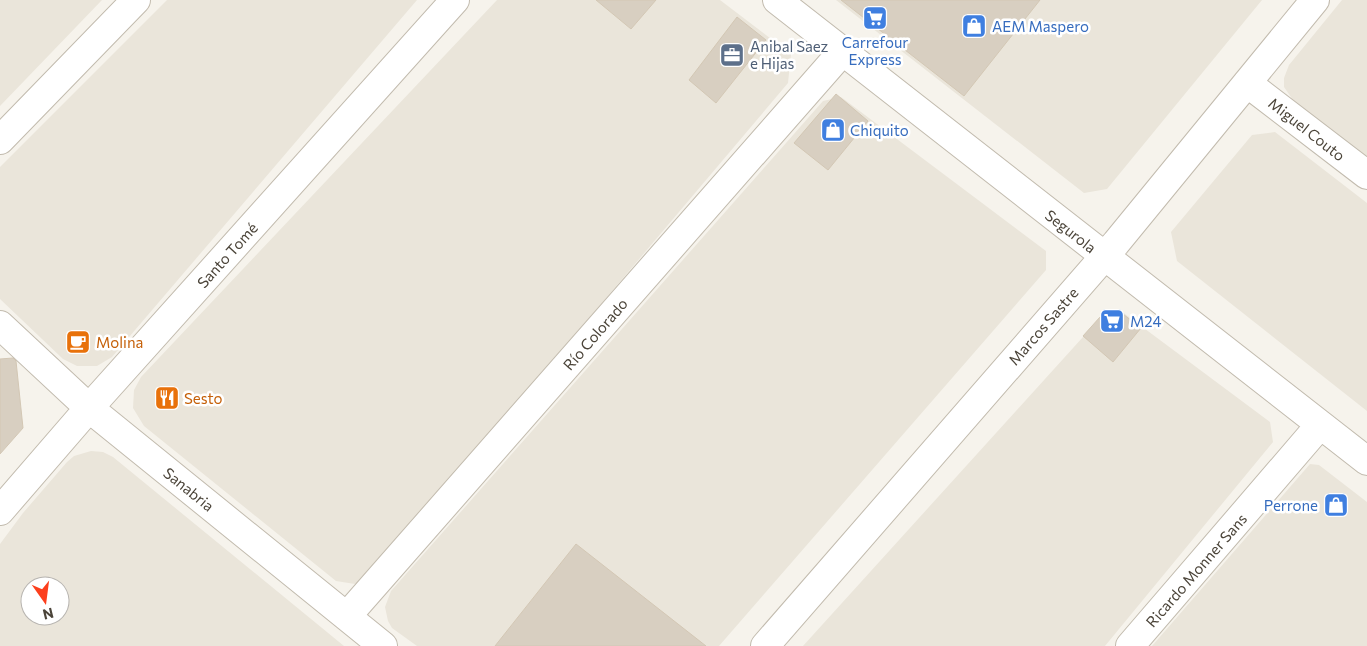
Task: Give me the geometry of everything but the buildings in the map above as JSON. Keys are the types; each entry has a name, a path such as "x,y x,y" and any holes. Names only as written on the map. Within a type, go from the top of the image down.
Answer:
{"street":[{"path":"0,140 136,0"},
{"name":"Santo Tomé","path":"0,511 89,408 455,0"},
{"name":"Segurola","path":"776,0 1367,461"},
{"name":"Marcos Sastre","path":"765,646 1104,257 1315,0"},
{"name":"Río Colorado","path":"346,616 842,52"},
{"name":"Miguel Couto","path":"1247,83 1367,175"},
{"name":"Sanabria","path":"0,325 89,408 383,646"},
{"name":"Ricardo Monner Sans","path":"1130,646 1320,425"}],"shaded area":[{"path":"0,0 102,0 0,106"},
{"path":"167,0 417,0 112,357 97,366 77,366 63,359 0,299 0,167"},
{"path":"497,0 720,0 791,54 788,83 372,575 355,584 336,581 144,426 133,408 134,390 141,377"},
{"path":"836,0 1262,0 1107,189 1084,193"},
{"path":"1342,0 1367,0 1367,158 1293,100 1284,87 1284,78 1289,65"},
{"path":"841,97 1046,251 1046,270 719,646 417,646 392,628 388,621 385,607 391,591 823,101"},
{"path":"1275,132 1367,203 1367,411 1177,261 1171,232 1252,135"},
{"path":"1121,311 1270,422 1273,442 1105,646 803,646 1102,316"},
{"path":"91,451 103,452 113,457 344,646 0,646 0,544 23,513 74,456"},
{"path":"1310,464 1319,465 1367,502 1367,646 1152,646"}],"place":[{"name":"Carrefour Express","path":"875,18"},
{"name":"AEM Maspero","path":"974,26"},
{"name":"Anibal Saez e Hijas","path":"732,55"},
{"name":"Chiquito","path":"833,130"},
{"name":"M24","path":"1112,321"},
{"name":"Molina","path":"78,342"},
{"name":"Sesto","path":"167,398"},
{"name":"Perrone","path":"1336,505"}]}
